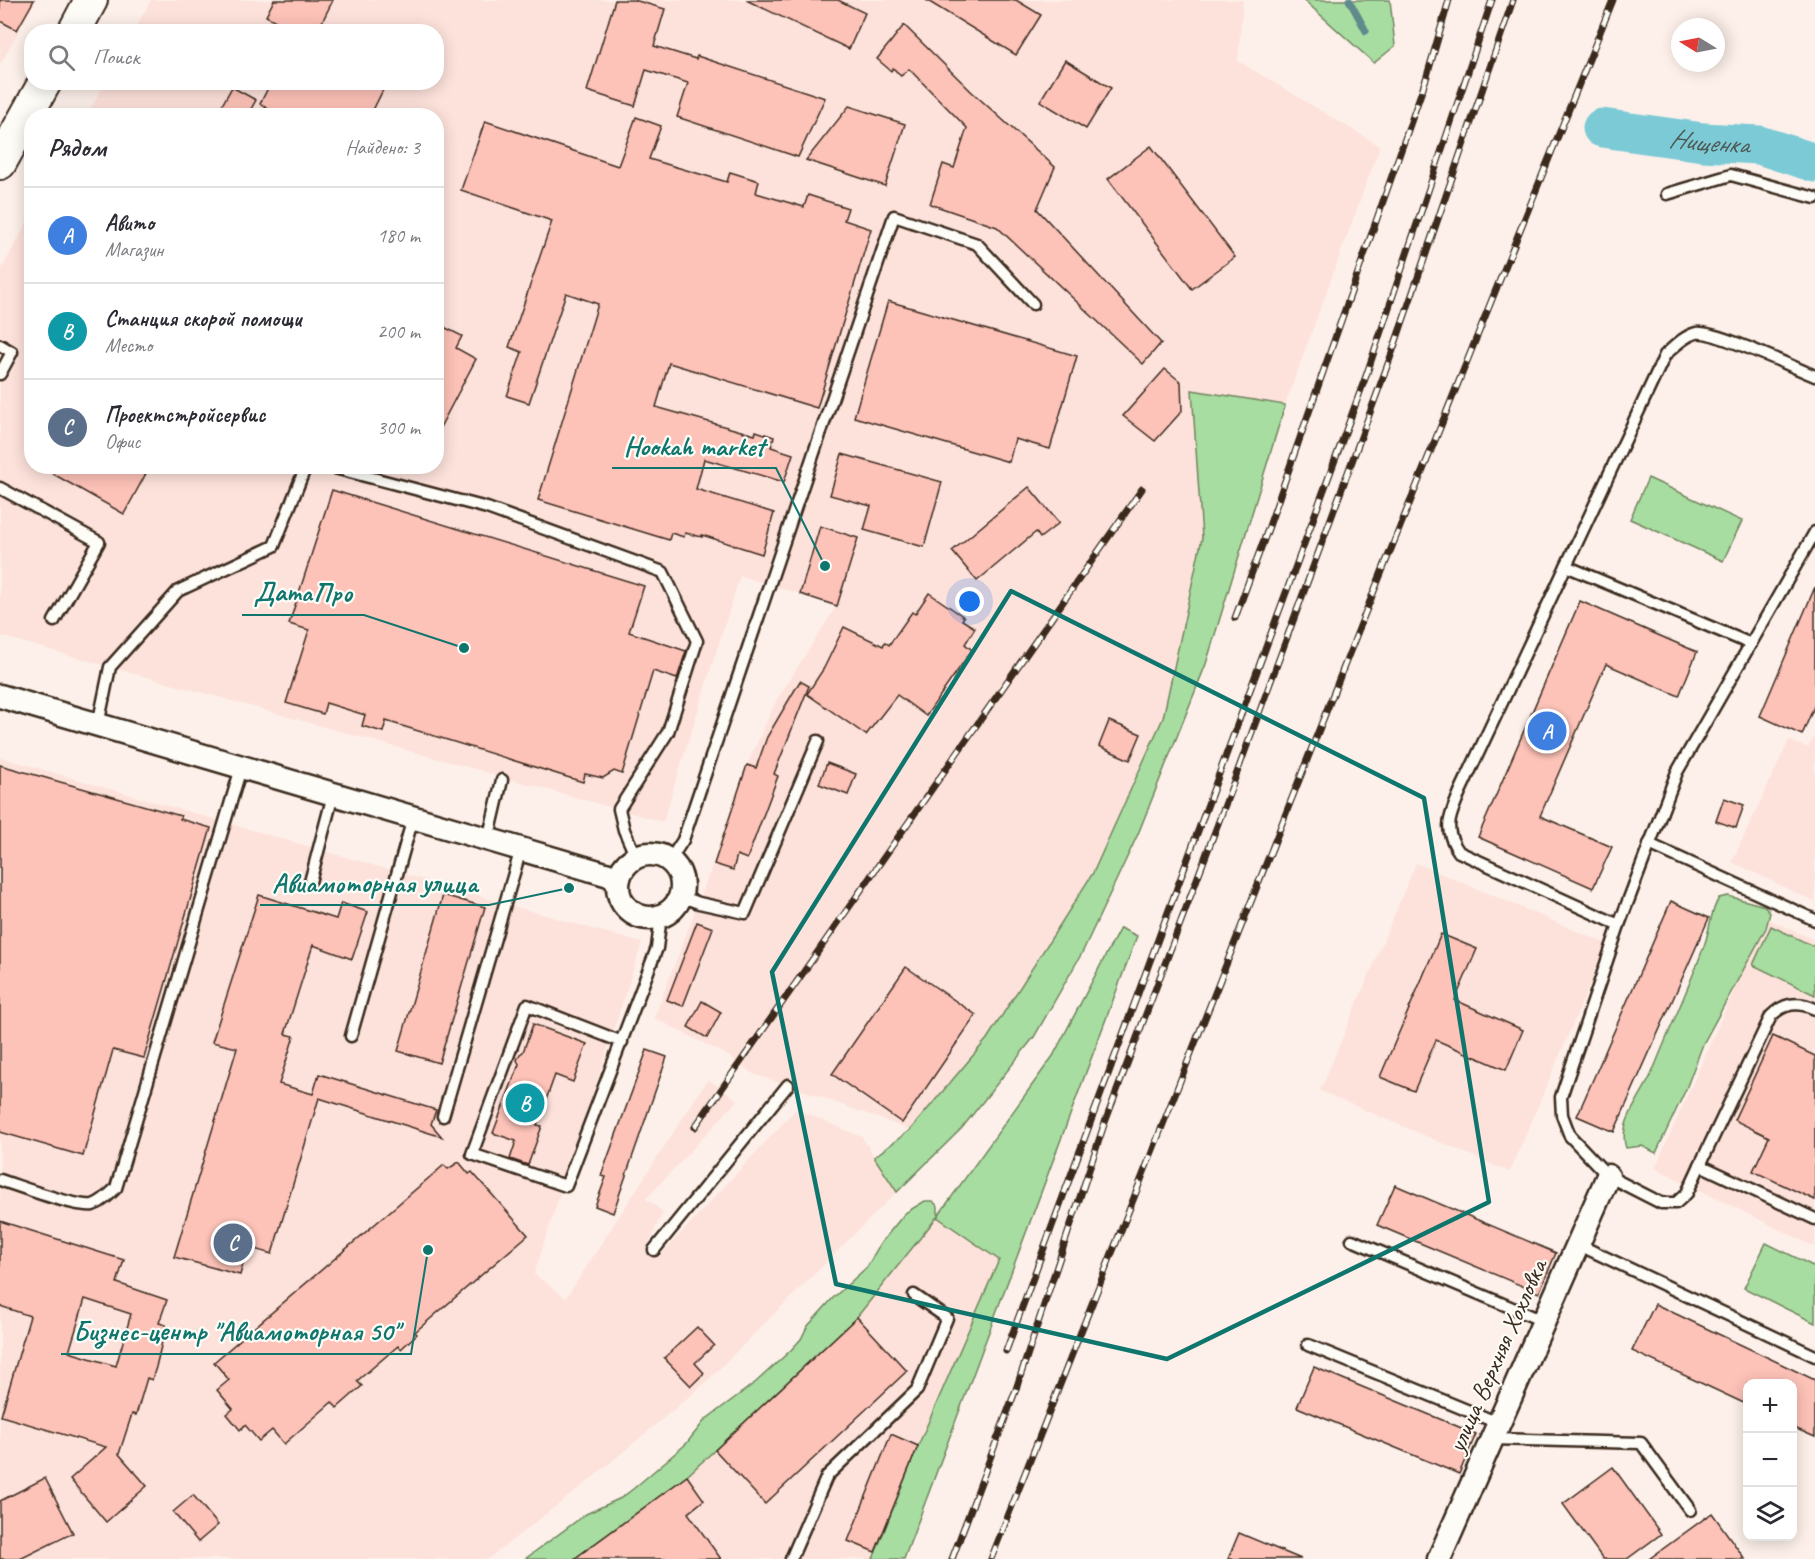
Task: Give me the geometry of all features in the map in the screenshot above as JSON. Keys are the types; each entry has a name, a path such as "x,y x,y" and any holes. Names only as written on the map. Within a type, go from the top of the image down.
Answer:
{"street":[{"path":"78,24 91,0"},
{"path":"31,108 41,90"},
{"path":"0,163 24,120"},
{"path":"0,696 619,878"},
{"path":"653,854 670,860 679,873 682,888 673,908 661,916 651,918 641,916 625,906 618,888 619,878 628,862 636,857 653,854"},
{"name":"улица Верхняя Хохловка","path":"1439,1559 1608,1176"}],"lane":[{"path":"1667,194 1731,175 1815,198"},
{"path":"670,860 683,840 894,216 977,244 1033,304"},
{"path":"1619,925 1459,852 1449,838 1450,818 1460,792 1665,354 1678,342 1697,332 1716,336 1815,376"},
{"path":"0,345 12,352 0,374"},
{"path":"98,725 110,667 178,591 274,546 303,474"},
{"path":"357,474 487,508 663,572 697,641 668,732 619,809 624,830 636,857"},
{"path":"0,488 99,542 54,621"},
{"path":"1815,532 1677,772 1619,925 1561,1097 1562,1115 1570,1136 1608,1176 1661,1203 1676,1203 1686,1193 1771,1016 1779,1008 1787,1005 1799,1004 1815,1009"},
{"path":"1566,566 1751,644"},
{"path":"680,896 699,903 745,913 818,741"},
{"path":"0,1180 78,1204 92,1205 107,1197 116,1188 241,768"},
{"path":"488,840 502,780"},
{"path":"310,882 333,795"},
{"path":"351,1036 413,818"},
{"path":"1649,844 1815,920"},
{"path":"443,1116 521,849"},
{"path":"622,1042 527,1005 472,1154 566,1186 622,1042 657,948 661,916"},
{"path":"654,1250 788,1085"},
{"path":"1700,1165 1815,1219"},
{"path":"1352,1240 1543,1321"},
{"path":"1577,1244 1815,1356"},
{"path":"791,1559 827,1476 917,1390 947,1318 914,1294"},
{"path":"1308,1345 1494,1431 1641,1443 1690,1510"}],"highlighted area":[{"path":"1011,591 1424,798 1489,1202 1167,1359 836,1284 772,972"}],"shaded area":[{"path":"0,0 36,0 0,65"},
{"path":"151,0 1243,0 1238,61 1380,146 1285,405 1192,390 1202,538 1163,718 1093,873 987,1039 910,1130 755,1075 725,1054 654,1018 713,864 747,765 776,701 837,605 740,576 663,822 0,636 0,272 24,228 24,474 444,474 444,108 91,108 101,90 444,90 444,24 138,24"},
{"path":"1815,735 1815,902 1732,862 1789,740 1808,748"},
{"path":"0,757 642,943 534,1274 566,1298 708,1079 738,1100 646,1199 663,1212 648,1245 661,1255 796,1109 862,1137 897,1192 702,1386 586,1483 488,1559 0,1559"},
{"path":"1416,863 1607,944 1510,1172 1320,1091"},
{"path":"1766,918 1815,940 1815,1247 1655,1168"},
{"path":"937,1217 999,1259 918,1446 873,1559 574,1559 687,1476 857,1317"}],"green space":[{"path":"1304,0 1390,0 1395,46 1374,63"},
{"path":"1192,390 1285,405 1206,664 1138,834 1082,953 1034,1037 962,1128 897,1192 874,1157 910,1130 987,1039 1093,873 1163,718 1202,538"},
{"path":"1648,478 1742,521 1723,561 1630,519"},
{"path":"1728,896 1765,906 1770,913 1766,928 1703,1044 1686,1089 1656,1153 1642,1146 1626,1148 1625,1129 1632,1109 1648,1082 1692,978 1716,903 1719,898"},
{"path":"1771,926 1815,947 1815,995 1753,965"},
{"path":"1120,928 1137,936 904,1559 873,1559 918,1446 999,1260 937,1217 857,1317 687,1476 574,1559 525,1559 586,1514 621,1498 633,1489 686,1444 705,1420 756,1382 791,1350 801,1339 807,1327 833,1298 867,1267 880,1244 905,1213 925,1201 933,1201 938,1207 938,1216 1053,1056"},
{"path":"1766,1243 1815,1267 1815,1323 1744,1288"}],"building":[{"path":"0,0 34,0 17,30 0,21"},
{"path":"274,0 333,0 321,24 281,24 266,16"},
{"path":"615,0 634,0 665,9 654,46 696,59 697,56 825,98 798,157 677,117 688,83 646,70 635,106 587,91"},
{"path":"746,0 838,0 865,13 849,49"},
{"path":"926,0 1016,0 1041,15 1016,55"},
{"path":"904,25 972,92 1055,167 1037,209 1161,343 1143,364 997,227 930,204 943,164 954,168 967,128 909,69 901,76 893,68 891,71 877,59"},
{"path":"1065,60 1111,88 1086,129 1040,101"},
{"path":"230,90 238,90 256,100 252,108 220,108"},
{"path":"267,90 383,90 374,108 266,108 260,104"},
{"path":"849,106 905,124 885,186 806,160"},
{"path":"636,117 661,126 649,159 727,182 730,172 759,181 756,193 804,207 808,195 848,208 844,220 871,229 817,408 669,363 656,407 755,435 756,431 774,437 771,447 793,454 784,482 704,459 696,489 774,513 762,554 702,535 702,537 685,533 684,537 671,533 669,540 538,500 598,304 566,293 529,403 507,396 522,352 509,347 552,221 461,190 485,121 618,166"},
{"path":"1151,146 1235,257 1192,289 1108,179"},
{"path":"888,301 1077,356 1050,449 1015,439 1009,462 854,417"},
{"path":"444,327 462,336 456,348 476,359 444,420"},
{"path":"1165,369 1181,382 1182,411 1155,441 1123,416"},
{"path":"842,454 942,482 924,547 864,530 871,506 830,495"},
{"path":"53,474 146,474 124,514"},
{"path":"1029,487 1059,523 1040,538 1036,532 977,581 952,551"},
{"path":"332,490 644,586 629,632 686,651 677,679 653,671 622,774 614,771 603,778 585,774 583,782 386,721 383,732 362,726 365,715 326,703 323,714 286,703 309,630 289,624"},
{"path":"820,526 858,538 837,606 800,594"},
{"path":"1815,587 1815,704 1802,735 1760,716"},
{"path":"929,593 964,617 962,620 975,628 965,644 972,650 926,716 897,695 866,735 807,694 824,668 844,627 883,646 885,642 889,645 912,612 915,614"},
{"path":"1580,601 1697,652 1679,696 1606,664 1540,816 1612,847 1593,888 1478,837"},
{"path":"800,681 809,686 774,774 778,776 747,859 737,855 733,870 714,864 747,765 756,768 767,737"},
{"path":"1109,721 1141,734 1130,760 1099,746"},
{"path":"827,763 856,774 848,795 819,784"},
{"path":"0,765 181,816 180,819 211,828 144,1058 113,1050 83,1156 0,1132"},
{"path":"1724,798 1744,805 1736,828 1716,821"},
{"path":"259,895 336,919 341,903 368,912 352,959 313,945 285,1034 294,1036 279,1084 313,1094 319,1074 436,1110 431,1124 442,1137 319,1098 272,1254 248,1247 240,1275 174,1257 237,1048 212,1042"},
{"path":"443,895 485,907 439,1063 398,1051"},
{"path":"1671,901 1709,918 1614,1132 1577,1116"},
{"path":"697,922 713,928 683,1006 667,1000"},
{"path":"1441,934 1477,949 1455,1000 1523,1030 1506,1070 1436,1040 1414,1091 1380,1077"},
{"path":"906,967 976,1015 902,1123 832,1074"},
{"path":"702,1001 721,1012 707,1038 688,1027"},
{"path":"533,1024 587,1044 573,1082 555,1075 537,1125 542,1126 528,1165 510,1159 516,1141 493,1133 519,1064 517,1060 523,1052"},
{"path":"1773,1036 1815,1056 1815,1200 1753,1171 1769,1137 1734,1120"},
{"path":"647,1050 667,1057 613,1213 595,1206 606,1177 601,1176"},
{"path":"459,1162 469,1174 472,1172 528,1235 415,1332 417,1334 401,1349 398,1346 357,1381 362,1386 337,1408 332,1402 284,1444 272,1430 259,1441 245,1425 240,1430 227,1414 233,1409 217,1390 229,1380 214,1362 444,1165 448,1169"},
{"path":"1395,1185 1556,1253 1539,1293 1377,1225"},
{"path":"0,1221 124,1260 117,1283 167,1300 159,1323 166,1325 152,1380 147,1378 136,1415 132,1414 119,1454 147,1486 106,1522 70,1479 106,1447 1,1416 30,1316 0,1306","holes":["85,1299 131,1314 116,1366 69,1352"]},
{"path":"1655,1304 1815,1380 1815,1437 1797,1429 1797,1379 1743,1379 1743,1403 1632,1351"},
{"path":"857,1317 907,1371 765,1504 715,1450"},
{"path":"697,1327 714,1345 695,1363 704,1373 691,1386 664,1358"},
{"path":"1314,1367 1476,1434 1459,1474 1297,1407"},
{"path":"891,1434 918,1446 875,1552 848,1541"},
{"path":"1613,1467 1661,1534 1627,1559 1603,1559 1563,1504"},
{"path":"687,1476 704,1500 688,1513 721,1559 574,1559"},
{"path":"45,1478 73,1533 20,1559 0,1559 0,1501"},
{"path":"193,1495 218,1525 198,1542 173,1512"},
{"path":"1712,1513 1745,1559 1649,1559"},
{"path":"1239,1533 1301,1559 1228,1559"}],"waterway":[{"name":"Нищенка","path":"1349,0 1366,31"},
{"name":"Нищенка","path":"1602,128 1703,142 1759,145 1815,163"}],"railway":[{"path":"1235,618 1427,76 1449,0"},
{"path":"1006,1351 1366,376 1492,0"},
{"path":"952,1559 1015,1392 1104,1125 1392,353 1513,0"},
{"path":"991,1559 1364,616 1613,0"},
{"path":"695,1127 1142,489"}],"place":[{"name":"Hookah market","path":"825,566"},
{"name":"ДатаПро","path":"464,648"},
{"name":"Авито","path":"1547,731"},
{"name":"Авиамоторная улица","path":"569,888"},
{"name":"Станция скорой помощи","path":"525,1103"},
{"name":"Проектстройсервис","path":"233,1243"},
{"name":"Бизнес-центр \"Авиамоторная 50\"","path":"428,1250"}]}
